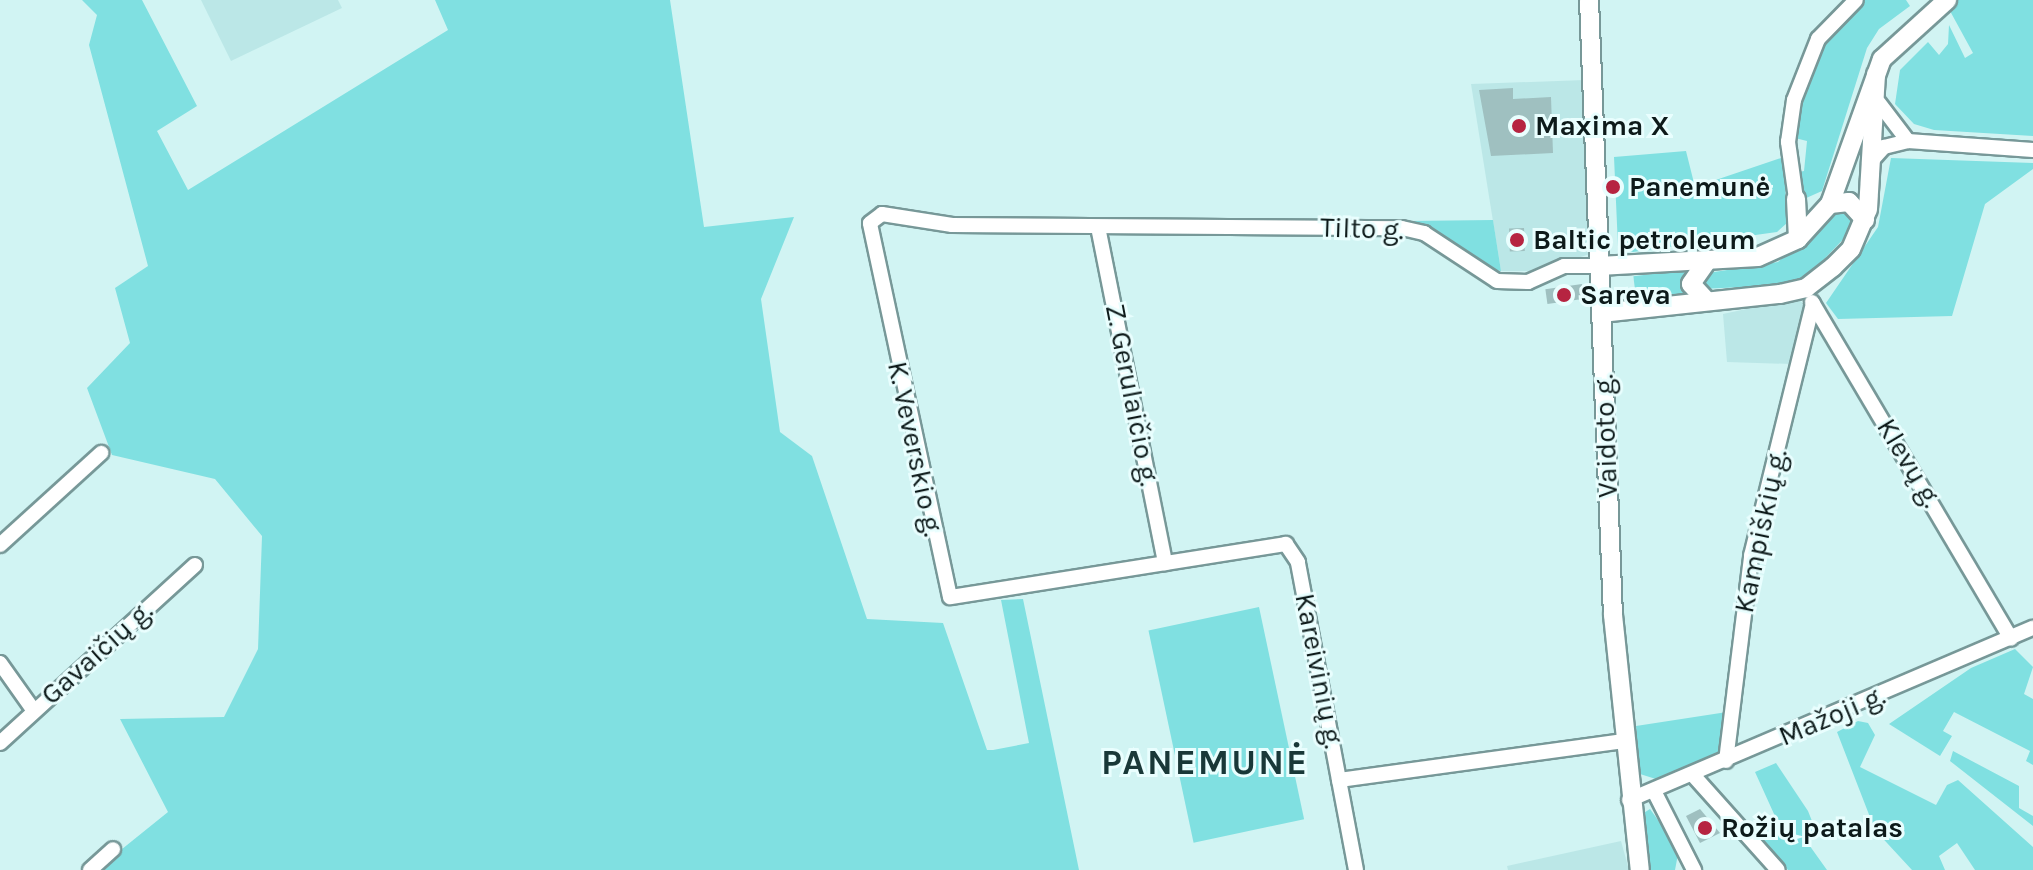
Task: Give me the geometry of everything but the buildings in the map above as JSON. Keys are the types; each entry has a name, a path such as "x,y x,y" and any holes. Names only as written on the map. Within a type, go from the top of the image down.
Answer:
{"main road":[{"name":"Vaidoto g.","path":"1589,0 1622,741 1640,870"},
{"name":"Tilto g.","path":"1599,266 1707,261 1770,254 1798,239 1828,207 1856,122 1876,72 1893,43 1947,0"},
{"path":"1601,313 1707,301 1810,296 1851,249 1865,220 1879,103 1876,72"},
{"path":"1798,239 1796,199 1828,207 1849,202 1865,220"},
{"path":"1707,261 1691,284 1707,301"}],"street":[{"path":"1796,199 1788,142 1794,100 1818,39 1856,0"},
{"path":"1879,103 1908,141"},
{"path":"1874,158 1884,147 1908,141 2033,150"},
{"name":"Tilto g.","path":"870,223 882,214 952,225 1402,228 1434,239 1483,276 1512,283 1564,266 1599,266"},
{"name":"K. Veverskio g.","path":"870,223 945,587 950,597 962,600 1027,589"},
{"name":"Z. Gerulaičio g.","path":"1098,227 1165,563"},
{"name":"Klevų g.","path":"1810,296 2011,639"},
{"name":"Kampiškių g.","path":"1726,761 1751,556 1810,296"},
{"path":"0,545 101,453"},
{"name":"Kareivinių g.","path":"1027,589 1286,544 1298,562 1339,780 1622,741"},
{"name":"Gavaičių g.","path":"0,743 195,565"},
{"name":"Mažoji g.","path":"1629,800 2033,628"},
{"path":"0,663 34,711"},
{"path":"1693,775 1778,870"},
{"path":"1339,780 1356,870"},
{"path":"1654,791 1694,870"},
{"path":"90,870 113,849"}],"shaded area":[{"path":"82,0 142,0 197,106 157,131 188,190 448,30 435,0 670,0 704,227 794,217 761,299 780,432 812,456 867,619 943,623 987,750 993,750 1029,743 1001,600 1023,599 1079,870 96,870 168,812 120,719 224,717 258,649 262,536 215,479 112,455 87,388 130,343 115,288 148,266 89,45 97,15"},
{"path":"201,0 338,0 342,8 231,61"},
{"path":"1864,0 1906,0 1910,6 1879,29 1867,48 1822,191 1804,199 1799,172 1804,171 1807,141 1795,138 1796,107 1824,42"},
{"path":"1944,0 2033,0 2033,136 1934,130 1914,124 1895,104 1900,70 1928,42 1939,55 1948,44 1949,25 1965,58 1973,53"},
{"path":"1585,80 1590,254 1536,271 1501,271 1471,84"},
{"path":"1686,151 1695,187 1784,157 1787,223 1777,232 1633,252 1618,247 1614,157"},
{"path":"1891,158 2033,163 2033,169 1985,204 1952,316 1838,319 1826,303 1878,227"},
{"path":"1836,210 1854,217 1851,231 1810,274 1784,285 1701,289 1708,273 1778,262"},
{"path":"1493,220 1501,271 1481,268 1433,230 1407,221"},
{"path":"1685,270 1688,296 1637,302 1633,276"},
{"path":"1797,298 1806,306 1792,364 1727,362 1723,314"},
{"path":"1259,607 1304,819 1194,843 1148,630"},
{"path":"2015,649 2033,667 2024,694 2033,699 2033,765 2026,761 2030,751 1954,712 1943,731 1952,736 1940,756 1889,724 1971,668"},
{"path":"1727,712 1717,756 1659,780 1640,774 1636,726"},
{"path":"1858,721 1868,723 1875,735 1860,767 1936,805 1947,785 1958,780 2033,847 2033,870 1975,870 1957,843 1939,856 1945,870 1912,870 1875,830 1837,732"},
{"path":"1953,751 2019,786 2019,808 2033,816 2033,826 1950,761"},
{"path":"1776,763 1808,811 1818,836 1807,842 1827,870 1788,870 1758,837 1779,825 1755,772"},
{"path":"1650,809 1679,849 1675,870 1650,870 1642,814"},
{"path":"1621,841 1629,870 1508,870 1507,866"}],"place":[{"name":"Maxima X","path":"1519,126"},
{"name":"Panemunė","path":"1613,187"},
{"name":"Baltic petroleum","path":"1517,240"},
{"name":"Sareva","path":"1564,295"},
{"name":"Rožių patalas","path":"1705,828"}],"district":[{"name":"PANEMUNĖ","path":"1205,763"}]}
